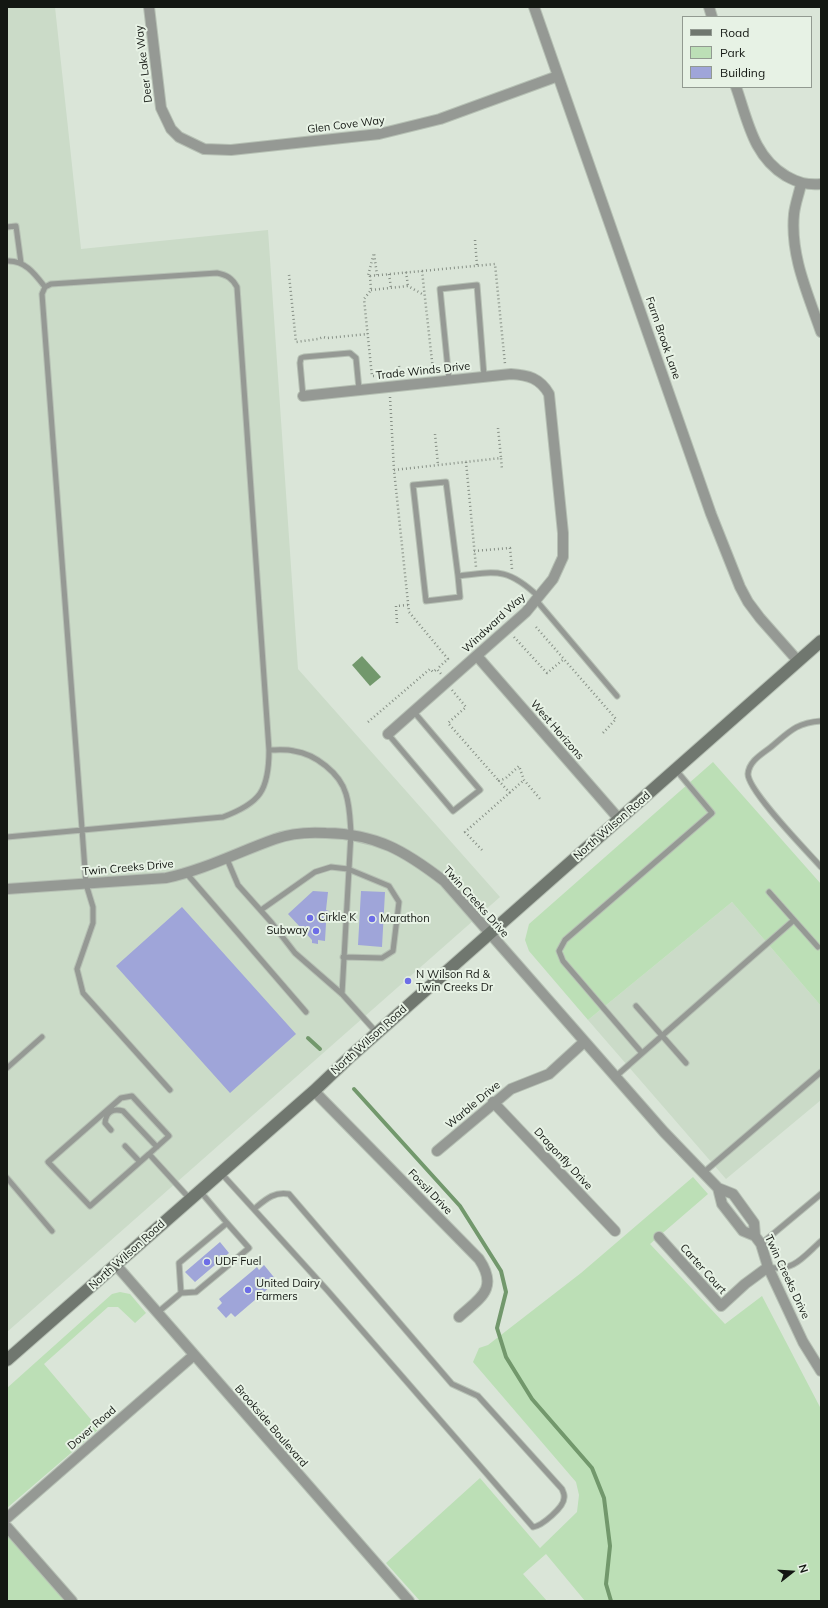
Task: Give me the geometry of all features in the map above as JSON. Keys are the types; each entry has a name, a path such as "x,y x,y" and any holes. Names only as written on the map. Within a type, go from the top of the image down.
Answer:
{"main road":[{"name":"North Wilson Road","path":"7,1360 314,1091 377,1033 821,641"}],"street":[{"name":"Deer Lake Way","path":"149,7 159,96 166,118 179,137"},
{"name":"Farm Brook Lane","path":"534,7 712,514 740,587 760,618 798,661"},
{"name":"Glen Cove Way","path":"179,137 204,149 218,151 379,134 440,118 558,76"},
{"path":"736,88 753,137 761,154 774,169 801,184 821,184"},
{"path":"801,184 794,213 796,260 821,332"},
{"name":"Trade Winds Drive","path":"303,396 510,374 528,375 543,384"},
{"name":"Windward Way","path":"388,734 526,612 553,579 563,557 563,533 551,405 549,394 543,384"},
{"name":"West Horizons","path":"477,656 619,819"},
{"name":"Twin Creeks Drive","path":"7,889 166,878 187,874 276,839 296,834 351,834 377,840 422,864 444,881 584,1042 718,1188 733,1194 754,1223 758,1240 768,1268 803,1342 821,1371"},
{"name":"Warble Drive","path":"437,1151 493,1102 511,1089 549,1074 584,1042"},
{"name":"Fossil Drive","path":"314,1091 479,1259 485,1268 488,1285 486,1292 459,1318"},
{"name":"Dragonfly Drive","path":"493,1102 615,1231"},
{"name":"Twin Creeks Drive","path":"718,1188 722,1204 743,1231 758,1240"},
{"name":"Carter Court","path":"659,1237 721,1306 745,1284 768,1268"},
{"name":"Brookside Boulevard","path":"116,1265 408,1601"},
{"name":"Dover Road","path":"7,1518 194,1355"},
{"path":"7,1527 72,1601"}],"lane":[{"path":"7,227 16,226 21,263"},
{"path":"7,261 21,263 33,272 45,287"},
{"path":"7,837 82,829 223,817 244,809 264,788 269,773 269,750 237,287 233,280 224,274 217,273 51,284 45,287 42,294 82,829 86,884 93,907 92,923 77,969 83,993 170,1090"},
{"path":"449,380 440,289 477,285 484,376"},
{"path":"303,396 300,363 301,358 304,357 350,353 356,358 360,389"},
{"path":"446,482 458,576 460,597 426,601 414,485 446,482"},
{"path":"458,576 498,572 508,574 526,584 617,696"},
{"path":"388,734 453,811 480,790 414,712"},
{"path":"821,721 805,722 796,727 752,762 748,775 755,793 821,867"},
{"path":"269,750 294,751 307,755 328,769 340,780 346,793 350,810 351,834 342,994"},
{"path":"642,1053 563,961 559,951 565,940 712,813 675,769"},
{"path":"227,859 238,885 295,952 342,994 377,1033"},
{"path":"260,910 315,872 331,867 348,869 389,886 399,902 392,951 382,958 344,958"},
{"path":"187,874 306,1012"},
{"path":"769,892 818,947"},
{"path":"615,1076 794,920"},
{"path":"636,1006 686,1063"},
{"path":"7,1068 42,1038"},
{"path":"704,1173 821,1072"},
{"path":"132,1096 169,1136 149,1154 90,1206 48,1162 121,1098 132,1096"},
{"path":"111,1130 105,1123 106,1116 110,1111 117,1109 123,1111 157,1147"},
{"path":"125,1146 140,1162"},
{"path":"149,1154 190,1199"},
{"path":"220,1172 254,1210 332,1296 533,1528 540,1526 545,1522 564,1502 565,1496 562,1489 478,1396 452,1384 289,1194 281,1192 269,1197 254,1210"},
{"path":"7,1178 52,1231"},
{"path":"157,1313 181,1293 196,1292 249,1248 200,1190"},
{"path":"758,1240 821,1194"},
{"path":"181,1293 179,1263 227,1223"},
{"path":"768,1268 779,1269 792,1266 821,1241"}],"path":[{"path":"475,240 478,266"},
{"path":"377,275 374,253 368,276 370,276 371,290 364,299 372,376 378,376"},
{"path":"370,276 422,271 432,370 426,370"},
{"path":"406,272 408,286"},
{"path":"389,274 390,288"},
{"path":"289,275 296,342 318,340 323,337 328,338 368,334"},
{"path":"371,290 408,286 425,296"},
{"path":"399,366 400,373"},
{"path":"368,722 430,669 433,672 448,660 409,612 394,470 392,407 389,386 389,374 406,373"},
{"path":"498,428 502,469"},
{"path":"435,434 438,465"},
{"path":"394,470 501,458"},
{"path":"466,462 476,567"},
{"path":"474,551 510,548 512,570"},
{"path":"397,623 396,606 408,605"},
{"path":"536,627 616,719 602,734"},
{"path":"511,634 547,674 564,659"},
{"path":"437,669 466,707 448,723 510,793"},
{"path":"499,781 506,778 519,766 524,780 541,800"},
{"path":"482,850 465,832 524,780"}],"shaded area":[{"path":"7,7 55,7 81,249 268,230 298,669 500,897 7,1332"},
{"path":"362,656 381,677 370,686 352,665"},
{"path":"732,902 821,1006 821,1100 726,1179 588,1020"}],"green space":[{"path":"713,762 821,884 821,1006 732,902 588,1020 529,951 525,940 529,924"},
{"path":"693,1177 708,1194 650,1244 725,1324 762,1296 821,1409 821,1601 585,1601 546,1554 523,1574 547,1601 420,1601 386,1563 480,1478 540,1548 577,1512 579,1495 576,1482 473,1362 479,1348 488,1345 581,1273"},
{"path":"120,1292 130,1294 146,1313 135,1323 118,1307 108,1307 44,1364 99,1429 7,1508 7,1388 112,1294"},
{"path":"7,1532 67,1601 9,1601 7,1598"}],"building":[{"name":"Cirkle K","path":"313,891 328,892 326,910 329,911 328,923 326,923 325,941 318,940 318,944 312,943 312,940 288,914"},
{"name":"Marathon","path":"361,891 385,892 382,947 358,945"},
{"path":"182,907 296,1034 230,1093 116,966"},
{"name":"UDF Fuel","path":"220,1242 229,1253 195,1282 185,1272"},
{"name":"United Dairy Farmers","path":"264,1265 277,1281 235,1317 231,1313 226,1318 217,1308 222,1303 219,1299 257,1267 259,1270"}],"waterway":[{"path":"308,1038 320,1049"},
{"path":"354,1089 460,1206 501,1271 506,1292 497,1328 506,1357 532,1399 592,1468 604,1498 610,1546 606,1584 611,1601"}],"place":[{"name":"Cirkle K","path":"310,918"},
{"name":"Marathon","path":"372,919"},
{"name":"Subway","path":"316,931"},
{"name":"N Wilson Rd & Twin Creeks Dr","path":"408,981"},
{"name":"UDF Fuel","path":"207,1262"},
{"name":"United Dairy Farmers","path":"248,1290"}]}
